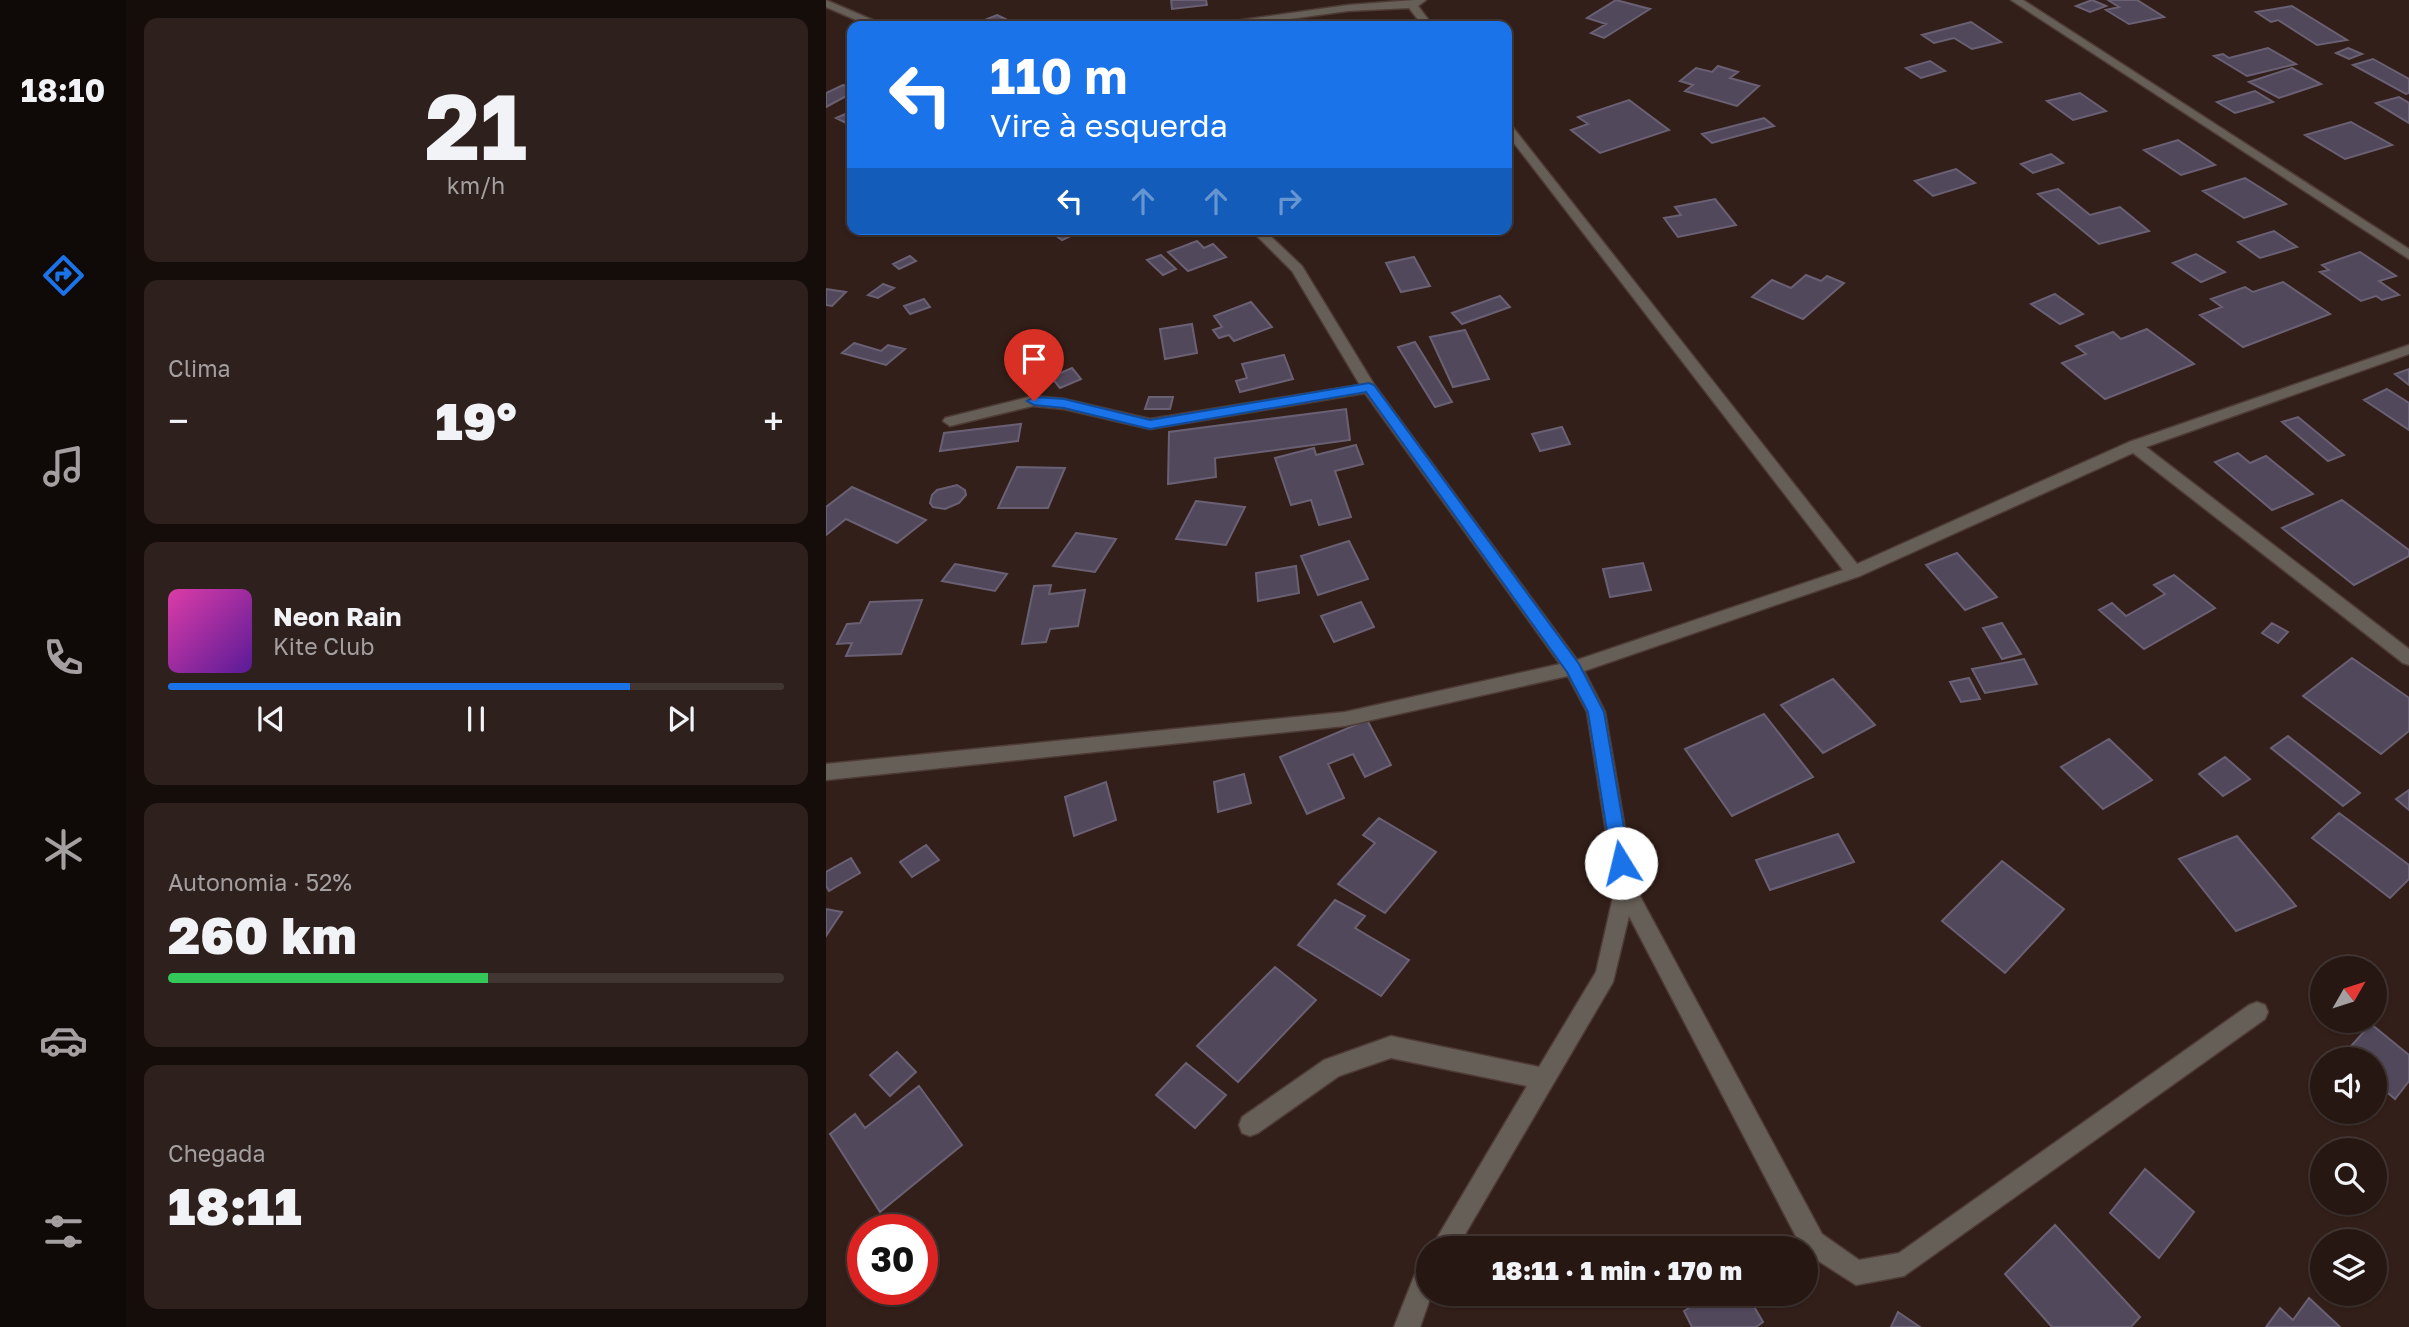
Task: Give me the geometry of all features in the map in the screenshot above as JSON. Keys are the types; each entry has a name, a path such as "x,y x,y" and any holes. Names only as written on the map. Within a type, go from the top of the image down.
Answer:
{"street":[{"path":"2017,0 2409,255"},
{"path":"1256,21 1416,2 1426,21"},
{"path":"826,3 867,21"},
{"path":"1512,133 1854,572"},
{"path":"1262,235 1297,269 1369,388 1573,668 1596,712 1625,888 1813,1243 1856,1273 1904,1265 2257,1012"},
{"path":"826,772 1345,719 1573,668 1854,572 2134,446 2409,349"},
{"path":"950,421 1034,401 1064,404 1150,424 1369,388"},
{"path":"2134,446 2409,658"},
{"path":"1450,1236 1605,975 1625,888"},
{"path":"1250,1125 1332,1068 1391,1047 1544,1079"},
{"path":"1407,1327 1416,1304"}],"building":[{"path":"1171,0 1206,0 1207,5 1172,9"},
{"path":"1616,0 1650,9 1604,38 1591,33 1606,24 1587,18"},
{"path":"2092,0 2106,6 2090,12 2076,6"},
{"path":"2108,0 2137,0 2164,17 2129,24 2106,10 2119,7"},
{"path":"2292,6 2347,40 2317,45 2278,20 2271,22 2256,12"},
{"path":"997,15 1010,21 982,21"},
{"path":"1971,22 2001,42 1972,49 1954,38 1934,43 1922,35"},
{"path":"2268,48 2296,64 2247,76 2214,56 2223,54 2229,58"},
{"path":"2348,48 2362,54 2349,59 2336,53"},
{"path":"2373,59 2409,79 2409,93 2406,94 2353,65"},
{"path":"1930,61 1945,71 1921,78 1906,68"},
{"path":"1718,66 1738,72 1730,78 1759,86 1737,106 1685,91 1693,85 1680,81 1696,68 1712,72"},
{"path":"2292,68 2321,84 2279,98 2249,82"},
{"path":"843,85 847,86 847,96 826,107 826,93"},
{"path":"2255,91 2273,102 2235,113 2217,102"},
{"path":"2080,93 2106,111 2073,120 2047,101"},
{"path":"2399,97 2409,103 2409,123 2376,103"},
{"path":"1629,100 1669,130 1600,153 1571,130 1588,124 1578,117"},
{"path":"847,113 847,123 836,118"},
{"path":"1764,118 1774,126 1712,143 1702,134"},
{"path":"2351,122 2392,145 2345,159 2305,135"},
{"path":"2178,140 2215,165 2181,175 2144,150"},
{"path":"2051,154 2063,163 2033,173 2021,164"},
{"path":"1956,169 1975,183 1933,196 1915,181"},
{"path":"2245,178 2286,204 2244,218 2203,191"},
{"path":"2058,189 2090,215 2120,207 2149,231 2099,244 2038,194"},
{"path":"1715,199 1736,225 1678,237 1664,218 1681,215 1675,207"},
{"path":"2274,231 2297,247 2260,258 2238,242"},
{"path":"1055,235 1073,235 1062,240"},
{"path":"1197,241 1204,248 1213,244 1226,257 1188,271 1168,252"},
{"path":"2360,252 2396,276 2379,281 2399,295 2382,300 2376,296 2361,301 2320,272 2329,270 2322,265"},
{"path":"2196,254 2225,272 2201,282 2173,263"},
{"path":"1161,255 1176,269 1163,275 1147,260"},
{"path":"910,256 916,261 899,269 893,264"},
{"path":"1414,257 1430,286 1401,292 1386,263"},
{"path":"1806,275 1821,281 1827,276 1844,283 1803,319 1752,297 1772,280 1791,288"},
{"path":"2283,282 2330,314 2243,347 2200,315 2222,307 2211,299 2245,287 2253,292"},
{"path":"883,284 894,288 878,298 868,295"},
{"path":"826,289 846,292 832,306 826,305"},
{"path":"2055,294 2083,314 2060,324 2031,304"},
{"path":"1500,296 1510,307 1462,324 1452,313"},
{"path":"924,299 930,307 910,314 904,306"},
{"path":"1251,302 1272,327 1234,341 1229,335 1219,338 1213,330 1222,327 1214,316"},
{"path":"1192,324 1197,353 1165,359 1160,329"},
{"path":"2147,329 2194,364 2105,399 2062,363 2086,354 2076,346 2113,332 2121,339"},
{"path":"1465,330 1489,379 1453,387 1430,337"},
{"path":"1415,342 1452,402 1435,407 1398,347"},
{"path":"854,343 881,351 888,345 905,349 886,365 842,353"},
{"path":"1284,355 1293,379 1240,392 1236,381 1247,378 1242,364"},
{"path":"1072,368 1081,379 1060,388 1051,377"},
{"path":"2409,369 2409,385 2395,374"},
{"path":"2387,389 2409,403 2409,430 2364,400"},
{"path":"1149,397 1173,397 1170,409 1145,409"},
{"path":"1346,409 1350,440 1215,458 1216,477 1168,484 1169,432"},
{"path":"2298,417 2344,455 2328,461 2282,422"},
{"path":"1021,424 1018,441 940,451 944,433"},
{"path":"1562,427 1570,444 1540,451 1532,434"},
{"path":"1356,445 1363,464 1335,471 1351,517 1319,525 1311,500 1291,505 1275,458 1314,448 1316,455"},
{"path":"2238,453 2250,463 2266,456 2313,494 2272,510 2215,462"},
{"path":"1017,467 1065,468 1048,508 998,508"},
{"path":"957,485 965,490 966,495 959,503 945,509 933,507 930,503 937,490"},
{"path":"852,487 926,520 897,543 846,519 826,535 826,507"},
{"path":"2342,500 2409,550 2409,556 2354,585 2282,528"},
{"path":"1196,501 1245,507 1226,545 1176,539"},
{"path":"1076,533 1116,539 1095,572 1053,566"},
{"path":"1349,541 1368,579 1318,595 1301,556"},
{"path":"1957,553 1997,597 1965,610 1926,565"},
{"path":"1643,563 1651,590 1610,597 1603,569"},
{"path":"955,564 1007,574 995,591 942,581"},
{"path":"1296,566 1299,593 1258,601 1256,573"},
{"path":"2174,575 2215,608 2144,649 2099,610 2112,603 2126,616 2165,594 2154,585"},
{"path":"1051,585 1049,594 1085,590 1078,626 1050,629 1046,642 1022,644 1034,586"},
{"path":"922,600 901,654 846,656 852,643 837,644 847,624 860,623 870,602"},
{"path":"1361,602 1374,627 1334,642 1321,616"},
{"path":"2002,623 2021,654 2002,659 1983,628"},
{"path":"2272,623 2288,632 2278,643 2262,633"},
{"path":"2352,658 2409,698 2409,731 2381,754 2303,696"},
{"path":"2024,659 2037,684 1985,693 1972,669"},
{"path":"1969,678 1980,699 1961,702 1950,682"},
{"path":"1833,679 1875,725 1823,753 1781,705"},
{"path":"1764,714 1813,777 1732,816 1685,749"},
{"path":"1367,720 1391,765 1365,777 1353,754 1328,764 1344,798 1307,814 1280,757"},
{"path":"2288,736 2360,793 2343,806 2271,748"},
{"path":"2109,739 2152,780 2103,809 2061,767"},
{"path":"2225,757 2250,779 2223,796 2199,774"},
{"path":"1244,774 1251,803 1218,812 1214,782"},
{"path":"1106,782 1116,820 1074,836 1065,797"},
{"path":"2409,790 2409,810 2396,799"},
{"path":"2339,813 2409,865 2409,879 2390,898 2312,838"},
{"path":"1379,818 1436,852 1385,913 1338,884 1375,843 1363,835"},
{"path":"1838,834 1854,862 1770,890 1756,860"},
{"path":"2237,836 2296,906 2236,931 2179,859"},
{"path":"926,845 939,860 912,877 900,862"},
{"path":"851,858 860,873 829,891 826,886 826,872"},
{"path":"2002,861 2064,909 2005,973 1942,921"},
{"path":"1335,900 1365,916 1355,928 1409,960 1381,996 1298,945"},
{"path":"826,909 842,912 826,936"},
{"path":"1275,967 1316,1000 1238,1082 1197,1046"},
{"path":"2363,1033 2382,1033 2409,1055 2409,1081 2395,1099 2387,1092 2387,1047 2350,1047"},
{"path":"897,1052 916,1072 890,1096 870,1075"},
{"path":"1186,1063 1226,1095 1195,1128 1156,1095"},
{"path":"919,1086 962,1145 880,1212 830,1134 855,1114 865,1128"},
{"path":"2145,1169 2194,1212 2159,1258 2110,1213"},
{"path":"2055,1225 2140,1317 2131,1327 2052,1327 2005,1274"},
{"path":"2309,1298 2310,1306 2318,1306 2340,1327 2266,1327 2280,1308 2293,1320"},
{"path":"1692,1306 1754,1306 1763,1322 1756,1327 1692,1327 1684,1311"},
{"path":"1898,1312 1920,1327 1891,1327"}],"route":[{"path":"1034,401 1064,404 1150,424 1369,388 1573,668 1596,712 1621,863"}]}
